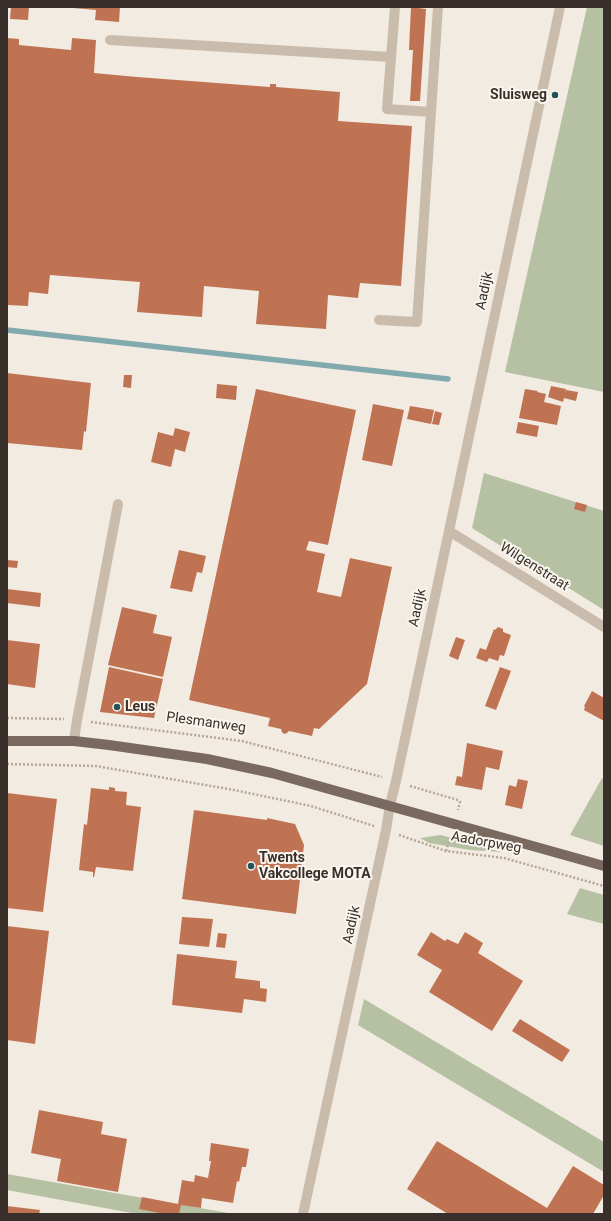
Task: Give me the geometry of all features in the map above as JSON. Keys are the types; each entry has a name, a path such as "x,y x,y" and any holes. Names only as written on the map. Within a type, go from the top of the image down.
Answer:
{"main road":[{"path":"7,741 74,741 207,759 272,772 390,805"},
{"name":"Aadorpweg","path":"390,805 604,866"}],"street":[{"path":"395,7 387,109 431,112"},
{"path":"379,320 417,322 438,7"},
{"name":"Aadijk","path":"303,1214 386,830 390,805 560,7"},
{"path":"110,40 391,57"},
{"path":"74,741 118,504"},
{"name":"Wilgenstraat","path":"449,531 604,627"}],"path":[{"name":"Plesmanweg","path":"7,718 63,718 242,742 396,781"},
{"path":"7,764 96,766 234,790 311,806 386,830"},
{"name":"Aadorpweg","path":"386,830 446,851 504,858 604,886"}],"green space":[{"path":"587,7 604,7 604,392 505,372"},
{"path":"484,473 604,511 604,610 472,528"},
{"path":"602,778 604,779 604,846 570,835"},
{"path":"441,835 502,852 470,850 429,843 420,838"},
{"path":"580,888 604,895 604,924 567,914"},
{"path":"364,999 604,1142 604,1172 358,1025"},
{"path":"7,1174 234,1214 137,1214 7,1190"}],"building":[{"path":"11,7 29,7 28,20 10,19"},
{"path":"120,7 119,22 95,20 96,10 73,8"},
{"path":"411,7 426,9 420,101 410,101 413,50 409,50"},
{"path":"7,38 19,39 19,45 71,50 72,38 96,40 94,73 270,87 270,84 276,84 276,87 340,92 338,121 412,126 401,286 360,283 358,298 328,295 326,329 256,324 259,291 204,286 202,317 137,312 140,282 50,275 48,294 29,292 28,306 7,305"},
{"path":"7,373 91,383 86,432 84,431 82,450 7,443"},
{"path":"124,375 132,375 131,388 123,387"},
{"path":"217,384 237,386 236,400 216,398"},
{"path":"551,386 566,389 565,395 566,390 578,392 576,401 564,398 563,402 548,397"},
{"path":"256,389 356,410 328,545 309,541 306,550 325,554 317,592 341,597 350,558 392,567 367,684 319,729 314,728 312,736 289,731 284,734 281,729 268,726 270,718 189,700"},
{"path":"525,389 546,394 544,402 561,406 557,425 519,418"},
{"path":"373,404 404,410 392,466 362,460"},
{"path":"410,406 434,410 431,424 407,419"},
{"path":"435,411 442,413 439,425 432,424"},
{"path":"518,422 539,426 537,437 516,433"},
{"path":"175,428 190,432 185,452 175,449 171,467 151,462 158,432 173,436"},
{"path":"576,502 587,505 585,512 574,509"},
{"path":"179,550 206,556 202,573 197,572 192,592 170,588"},
{"path":"7,560 18,561 17,568 7,567"},
{"path":"7,589 41,593 40,607 7,603"},
{"path":"122,607 157,615 153,633 172,637 163,677 108,665"},
{"path":"498,627 503,629 503,632 511,635 504,656 500,655 498,661 489,658 487,662 476,658 480,648 486,650 494,629 495,630"},
{"path":"456,637 465,640 458,660 449,656"},
{"path":"7,640 40,644 35,688 7,684"},
{"path":"109,667 163,679 154,718 100,712"},
{"path":"500,667 511,671 496,710 485,706"},
{"path":"592,691 604,698 604,721 584,710 584,706"},
{"path":"467,743 503,751 499,770 486,767 482,790 455,785 457,776 462,777"},
{"path":"518,779 528,781 522,809 505,805 509,785 516,787"},
{"path":"109,787 115,788 115,791 127,792 126,805 141,807 133,871 96,867 93,877 93,872 79,870 84,824 87,825 91,788 109,790"},
{"path":"7,793 57,799 43,912 7,908"},
{"name":"Twents Vakcollege MOTA","path":"194,810 267,820 267,818 295,824 304,845 296,914 182,899"},
{"path":"182,917 213,919 209,947 179,944"},
{"path":"7,926 49,931 35,1044 7,1040"},
{"path":"431,932 445,941 447,939 458,944 465,932 483,943 478,953 523,981 492,1031 429,992 442,970 417,955"},
{"path":"218,933 227,934 225,948 216,947"},
{"path":"177,954 237,961 235,978 260,981 260,988 267,989 266,1002 244,999 242,1013 172,1005"},
{"path":"520,1019 570,1050 562,1062 512,1031"},
{"path":"39,1110 103,1122 101,1134 127,1139 118,1192 57,1181 61,1159 31,1153"},
{"path":"437,1141 547,1208 573,1166 604,1185 604,1195 593,1214 448,1214 407,1189"},
{"path":"211,1143 249,1149 246,1167 242,1167 239,1182 237,1181 233,1203 202,1198 201,1208 181,1205 179,1214 165,1214 139,1209 142,1197 178,1204 182,1180 194,1182 195,1175 208,1178 211,1161 209,1161"},
{"path":"7,1206 40,1210 39,1214 7,1214"}],"waterway":[{"path":"7,330 448,379"}],"place":[{"name":"Sluisweg","path":"555,95"},
{"name":"Leus","path":"117,707"},
{"name":"Twents Vakcollege MOTA","path":"251,866"}]}
